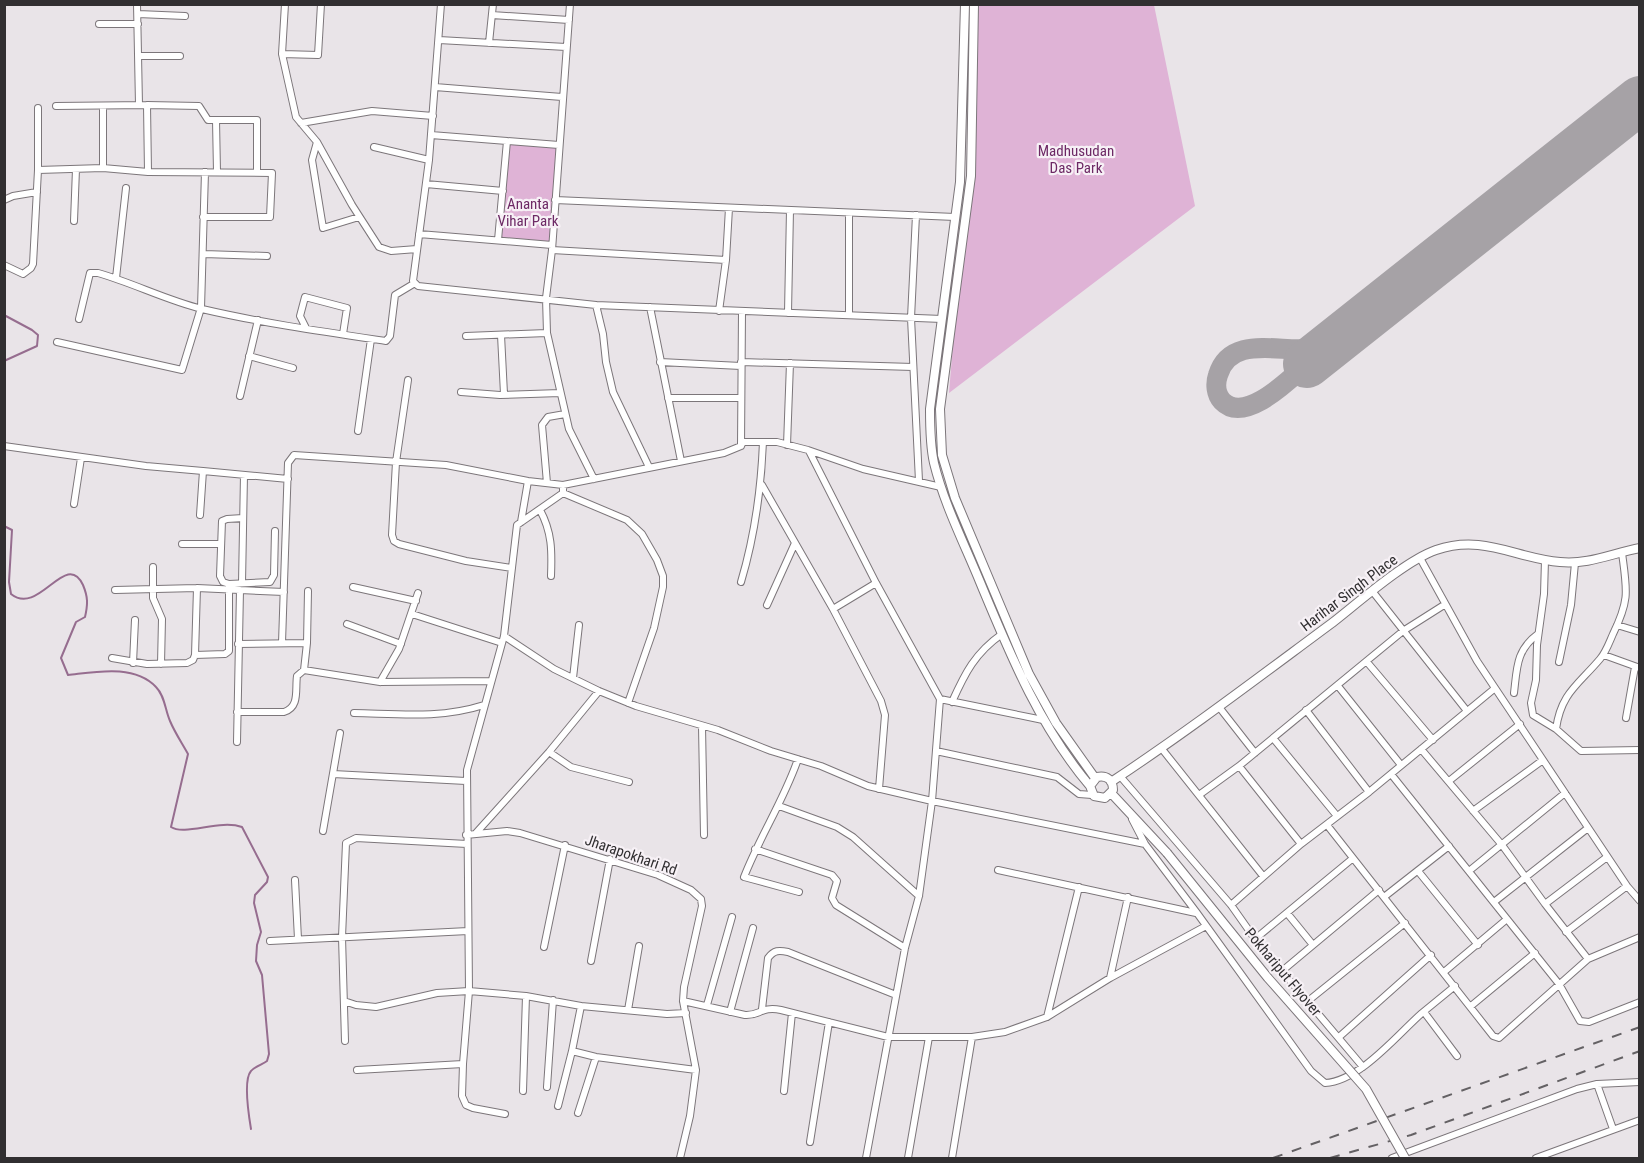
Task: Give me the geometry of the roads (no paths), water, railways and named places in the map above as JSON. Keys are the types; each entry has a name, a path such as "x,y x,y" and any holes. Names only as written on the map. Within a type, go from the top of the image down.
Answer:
{"main road":[{"path":"965,4 962,150 930,409 931,439 941,487 1002,634 1043,720 1101,799 1111,794 1111,782 1105,777 1092,786"},
{"path":"974,4 971,176 940,409 942,455 955,498 1029,674 1092,786"},
{"name":"Harihar Singh Place","path":"1111,782 1162,749 1372,592 1420,558 1436,550 1483,544 1545,560 1575,563 1640,548"},
{"name":"Pokhariput Flyover","path":"1111,794 1167,853 1268,978 1366,1089 1405,1158"}],"street":[{"path":"137,4 138,56 148,172"},
{"path":"285,4 282,54 297,117 317,142 379,247 391,251 417,249"},
{"path":"282,54 318,55 321,4"},
{"path":"441,4 429,160 413,281 418,286 596,305 942,319"},
{"path":"489,43 493,4"},
{"path":"570,4 552,248 546,298 547,333 569,429 594,479"},
{"path":"138,14 185,16"},
{"path":"492,15 569,20"},
{"path":"99,24 138,24"},
{"path":"439,40 566,47"},
{"path":"138,56 180,56"},
{"path":"435,87 562,97"},
{"path":"56,106 199,106 208,120 257,120 257,172"},
{"path":"103,107 103,168"},
{"path":"4,265 23,274 31,268 34,252 38,170 38,108"},
{"path":"301,123 372,111 433,116"},
{"path":"216,120 217,172"},
{"path":"431,135 559,145"},
{"path":"498,240 507,141"},
{"path":"317,142 312,160 322,228 360,217"},
{"path":"374,147 429,160"},
{"path":"38,170 103,168 148,172 272,173 270,217 203,218"},
{"path":"74,221 76,169"},
{"path":"57,342 182,370 201,308 205,172"},
{"path":"426,184 502,191"},
{"path":"116,278 126,188"},
{"path":"4,200 37,192"},
{"path":"555,200 955,217"},
{"path":"719,311 726,260 729,208"},
{"path":"788,313 790,210"},
{"path":"849,213 849,314"},
{"path":"916,215 911,318 920,481"},
{"path":"419,234 498,240 552,248 726,260"},
{"path":"204,254 267,256"},
{"path":"79,319 90,273 98,273 159,296 201,308 258,320 386,341 390,336 395,295 415,283"},
{"path":"306,328 300,316 305,297 347,308 343,334"},
{"path":"596,305 613,392 649,467"},
{"path":"650,307 681,461"},
{"path":"741,446 742,311"},
{"path":"240,396 258,320"},
{"path":"466,336 547,333"},
{"path":"501,335 504,394"},
{"path":"358,431 371,339"},
{"path":"249,356 293,368"},
{"path":"660,362 790,363 914,368"},
{"path":"787,445 790,363"},
{"path":"408,380 396,462 392,535 394,541 466,561 512,568"},
{"path":"460,393 560,393"},
{"path":"668,399 741,398"},
{"path":"547,483 542,425 548,417 565,414"},
{"path":"282,643 288,463 294,455 446,465 528,481 563,485 724,453 741,446 743,442 763,442 808,450 863,469 941,487"},
{"path":"741,582 752,546 762,485 763,442"},
{"path":"4,446 81,458 288,479"},
{"path":"808,450 876,583 940,699 932,801 919,896 905,948 866,1158"},
{"path":"74,504 81,458"},
{"path":"200,515 203,471"},
{"path":"237,742 244,475"},
{"path":"521,522 528,481"},
{"path":"563,485 563,493"},
{"path":"762,485 833,609 881,701 885,715 879,789"},
{"path":"505,1114 466,1105 462,1096 469,991 466,781 490,681 503,640 516,529 521,522 563,493"},
{"path":"563,493 627,520 642,534 663,576 663,587 654,628 628,703"},
{"path":"540,510 551,534 551,576"},
{"path":"229,586 220,579 222,521 243,518"},
{"path":"241,587 267,583 272,580 275,531"},
{"path":"767,605 795,543"},
{"path":"182,544 221,544"},
{"path":"1556,729 1560,708 1565,698 1604,655 1627,599 1622,553"},
{"path":"1420,558 1494,689 1520,724 1607,857 1640,901"},
{"path":"1545,560 1536,680 1531,710 1537,718 1556,729 1581,751 1640,750"},
{"path":"1558,662 1571,605 1575,563"},
{"path":"153,567 151,590 162,619 161,664"},
{"path":"833,609 876,583"},
{"path":"115,590 229,586 284,592"},
{"path":"195,655 225,654 229,651 229,586"},
{"path":"353,587 416,601"},
{"path":"112,658 133,663 161,664 188,663 193,660 197,588"},
{"path":"237,712 284,712 294,707 297,676 304,670 308,591"},
{"path":"1372,592 1467,711"},
{"path":"381,682 402,644 418,593"},
{"path":"1199,795 1239,766 1403,631 1444,604"},
{"path":"412,614 503,640 554,669 628,703 751,742 879,789 1145,844"},
{"path":"133,663 135,620"},
{"path":"347,624 402,644"},
{"path":"573,678 579,625"},
{"path":"1617,625 1640,632"},
{"path":"952,702 972,662 986,645 1002,634"},
{"path":"1514,693 1520,652 1538,634"},
{"path":"238,644 307,643"},
{"path":"1604,655 1637,668 1626,718"},
{"path":"1367,662 1433,740"},
{"path":"304,670 381,682 490,681"},
{"path":"1338,686 1401,765"},
{"path":"1231,904 1301,844 1369,792 1494,689"},
{"path":"475,834 549,752 599,691"},
{"path":"940,699 1043,720"},
{"path":"354,713 442,715 463,712 484,705"},
{"path":"1219,707 1255,753"},
{"path":"1306,710 1369,792"},
{"path":"1449,781 1520,724"},
{"path":"702,726 704,835"},
{"path":"323,831 339,733"},
{"path":"1273,738 1337,816"},
{"path":"1162,749 1263,876"},
{"path":"1421,749 1502,845 1588,959"},
{"path":"549,752 571,767 629,782"},
{"path":"936,752 1057,777 1079,794 1092,786"},
{"path":"798,759 779,806 755,849 744,877 800,892"},
{"path":"1473,811 1543,760"},
{"path":"1239,766 1301,844"},
{"path":"333,774 466,781"},
{"path":"1391,774 1559,984 1578,1018 1589,1022 1640,1002"},
{"path":"1120,776 1231,904 1255,939 1363,1067"},
{"path":"1469,871 1565,793"},
{"path":"779,806 837,827 853,837 919,896"},
{"path":"1129,812 1145,844 1311,1071 1325,1083 1334,1083 1363,1067 1455,986"},
{"path":"1327,825 1493,1036 1499,1038 1588,959 1640,937"},
{"path":"1494,902 1588,828"},
{"name":"Jharapokhari Rd","path":"466,835 507,831 565,845 658,875 691,890 701,899 702,906 684,987 683,1001 696,1070 690,1116 680,1158"},
{"path":"345,1041 342,937 344,847 349,840 356,838 467,844"},
{"path":"544,947 565,845"},
{"path":"1384,897 1449,846"},
{"path":"755,849 832,875 837,881 832,898 836,905 905,948"},
{"path":"1545,904 1607,857"},
{"path":"1255,939 1352,859"},
{"path":"591,961 610,860"},
{"path":"998,870 1197,913"},
{"path":"1418,871 1478,945"},
{"path":"295,880 297,939"},
{"path":"1566,932 1627,886"},
{"path":"1047,1017 1079,887"},
{"path":"1282,971 1379,890"},
{"path":"1110,978 1128,897"},
{"path":"1287,913 1313,945"},
{"path":"707,1005 732,917"},
{"path":"1444,972 1507,919"},
{"path":"1308,1001 1405,922"},
{"path":"683,1001 752,1015 762,1009 770,1008 888,1037 972,1037 1005,1032 1047,1017 1110,978 1206,926"},
{"path":"730,1012 753,928"},
{"path":"270,940 468,932"},
{"path":"628,1010 639,946"},
{"path":"762,1009 768,958 771,953 778,950 896,995"},
{"path":"1471,1006 1535,954"},
{"path":"1339,1037 1431,955"},
{"path":"344,1001 375,1007 437,993 469,991 526,996 581,1006 667,1014 686,1013"},
{"path":"523,1091 526,996"},
{"path":"547,1087 553,1000"},
{"path":"558,1106 581,1006"},
{"path":"1424,1012 1457,1056"},
{"path":"784,1091 792,1013"},
{"path":"810,1142 829,1022"},
{"path":"908,1158 929,1037"},
{"path":"952,1158 972,1037"},
{"path":"572,1051 596,1057 696,1070"},
{"path":"578,1113 596,1057"},
{"path":"357,1070 463,1064"},
{"path":"1392,1158 1577,1089 1597,1084 1640,1082"},
{"path":"1597,1084 1613,1129"},
{"path":"1536,1158 1640,1120"}],"waterway":[{"path":"4,315 38,335 37,346 4,361"},
{"path":"4,526 12,530 9,582 11,594 21,599 32,597 69,574 76,576 83,585 87,601 85,617 76,622 61,658 68,675 102,671 126,672 147,680 156,687 161,695 168,717 188,754 171,827 185,830 224,825 242,827 268,877 267,882 255,895 254,903 261,932 256,961 262,975 269,1054 267,1061 252,1070 247,1082 251,1129"}],"railway":[{"path":"1273,1158 1640,1027"},
{"path":"1330,1158 1411,1135 1640,1051"}],"park label":[{"name":"Madhusudan Das Park","path":"1076,160"},
{"name":"Ananta Vihar Park","path":"528,212"}]}
